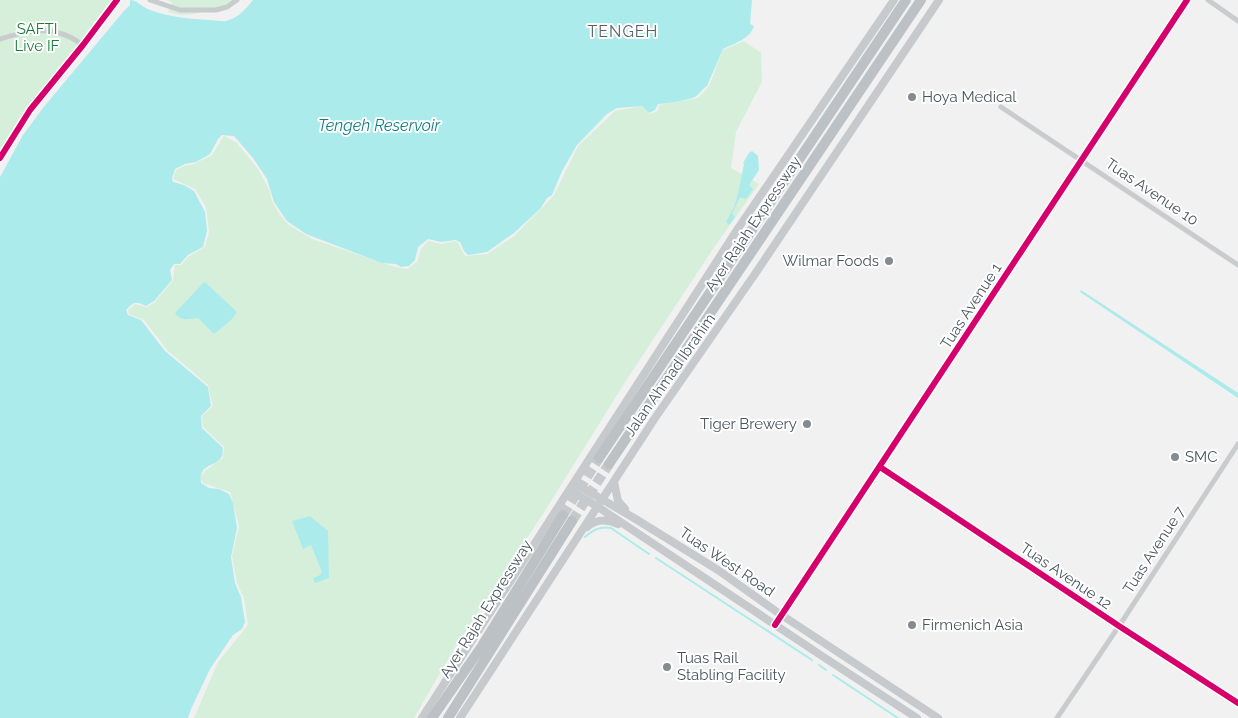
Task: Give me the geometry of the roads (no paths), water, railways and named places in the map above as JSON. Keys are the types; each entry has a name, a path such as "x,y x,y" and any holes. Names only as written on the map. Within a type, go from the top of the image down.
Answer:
{"highway":[{"name":"Ayer Rajah Expressway","path":"599,458 906,0"},
{"name":"Ayer Rajah Expressway","path":"609,464 921,0"},
{"name":"Ayer Rajah Expressway","path":"432,718 482,646 562,515"},
{"name":"Ayer Rajah Expressway","path":"448,718 572,521"}],"main road":[{"name":"Jalan Ahmad Ibrahim","path":"422,718 737,230 894,0"},
{"name":"Jalan Ahmad Ibrahim","path":"460,718 655,418 755,274 939,0"},
{"path":"614,482 620,504 634,518"},
{"name":"Tuas West Road","path":"572,486 600,504 628,527 917,718"},
{"name":"Tuas West Road","path":"600,504 634,518 718,570 782,615 938,718"},
{"path":"582,532 591,524 600,520 628,527"}],"street":[{"path":"0,158 30,110 84,45 117,0"},
{"path":"150,0 180,10 216,10 227,7 237,0"},
{"name":"Tuas Avenue 1","path":"775,625 1187,0"},
{"path":"1208,0 1238,21"},
{"path":"0,39 38,30 61,33 84,45"},
{"name":"Tuas Avenue 10","path":"1001,108 1238,265"},
{"name":"Tuas Avenue 7","path":"1057,718 1238,444"},
{"name":"Tuas Avenue 12","path":"880,467 1238,704"}],"water":[{"name":"Tengeh Reservoir","path":"130,0 150,10 165,14 226,21 245,10 253,0 752,0 750,24 754,26 746,37 723,49 707,86 695,97 677,102 658,104 655,110 649,113 642,106 617,108 607,114 577,145 562,171 552,195 547,198 541,208 514,233 487,252 468,255 460,242 455,240 441,242 428,239 418,247 415,260 409,266 401,267 396,264 382,263 306,234 287,221 274,202 267,179 253,158 234,136 222,135 210,154 196,162 185,164 175,169 172,178 173,182 184,185 194,191 205,212 207,231 203,247 188,255 180,264 174,264 170,270 172,280 154,301 146,306 135,303 126,310 128,315 141,320 165,351 208,387 211,406 201,416 202,428 223,448 220,460 205,468 202,472 201,483 209,488 219,489 229,494 233,503 237,528 231,557 235,583 241,597 245,622 242,629 233,635 210,669 188,718 0,718 0,177 23,135 43,108 130,5"},
{"path":"752,151 758,156 759,170 749,185 753,189 746,199 740,197 732,214 735,217 729,225 726,222 738,194 743,163"},
{"path":"204,282 237,312 231,320 214,334 198,318 183,319 175,313"},
{"path":"1081,290 1238,393 1238,398 1080,292"},
{"path":"310,516 328,531 329,578 315,583 313,578 322,572 311,545 303,549 292,521"}],"waterway":[{"path":"585,537 597,529 611,528 649,554"},
{"path":"656,558 812,660"},
{"path":"819,665 826,670"},
{"path":"833,675 898,718"}],"tunnel":[{"path":"563,515 599,458"},
{"path":"572,521 609,464"}],"place":[{"name":"Hoya Medical","path":"912,97"},
{"name":"Wilmar Foods","path":"889,261"},
{"name":"Tiger Brewery","path":"807,424"},
{"name":"SMC","path":"1175,457"},
{"name":"Firmenich Asia","path":"912,625"},
{"name":"Tuas Rail Stabling Facility","path":"667,667"}],"district":[{"name":"TENGEH","path":"623,31"}],"park label":[{"name":"SAFTI Live IF","path":"37,38"}]}
